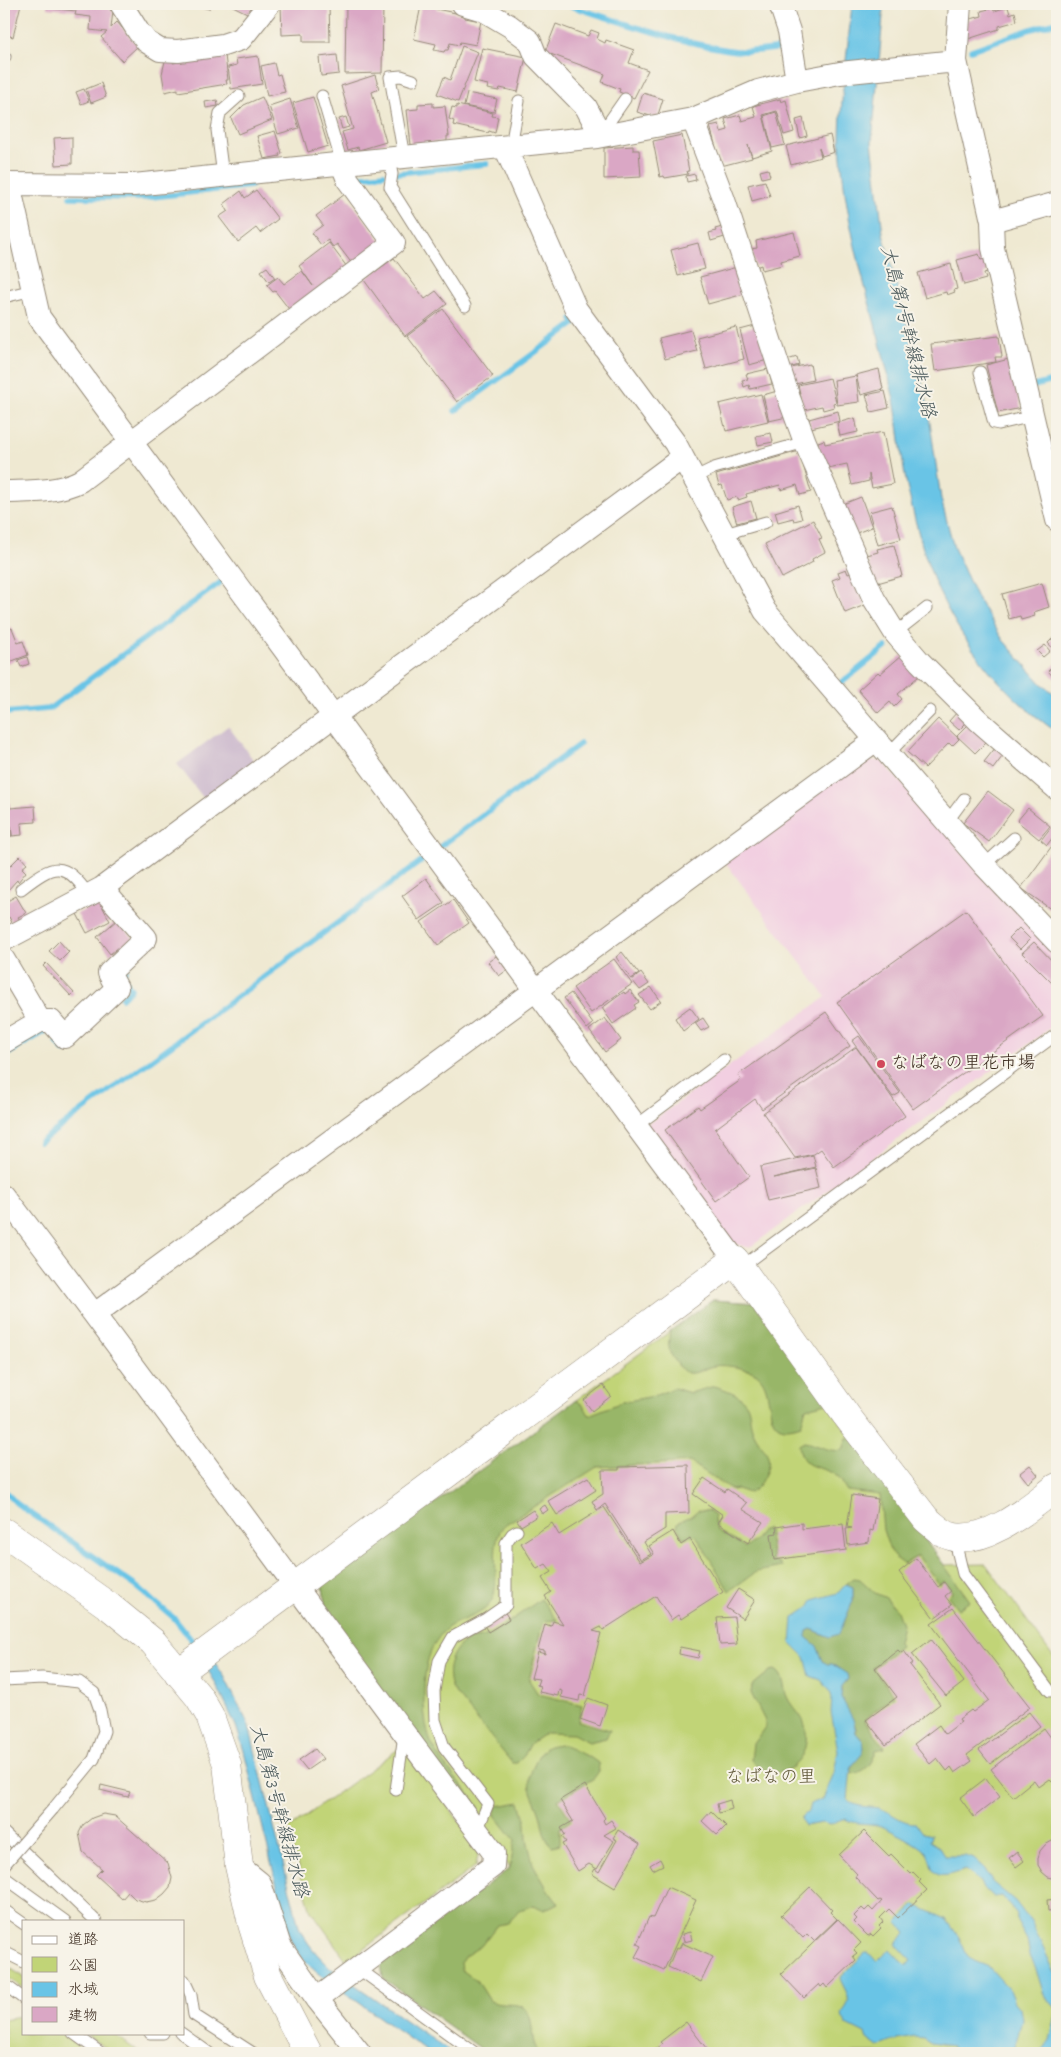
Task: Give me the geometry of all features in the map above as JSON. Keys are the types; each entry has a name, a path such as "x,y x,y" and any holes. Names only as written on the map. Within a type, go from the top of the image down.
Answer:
{"street":[{"path":"121,4 138,31 148,42 160,50 178,51 223,44 241,39 269,4"},
{"path":"463,4 483,10 510,26 530,41 536,56 586,107 596,132"},
{"path":"780,4 789,31 797,80"},
{"path":"960,4 956,61 992,221 993,248 1057,520"},
{"path":"956,61 886,70 840,73 797,80 758,91 693,119 508,146 134,185 6,184 39,318 334,715 846,1415 926,1519 941,1532 954,1537 969,1536 1006,1525 1057,1487"},
{"path":"693,119 724,200 805,442 874,600 895,633 920,662 979,721 1057,789"},
{"path":"508,146 576,309 675,443 766,611 984,865 1057,942"},
{"path":"4,492 54,490 80,482 394,244 348,180 342,164"},
{"path":"992,221 1057,203"},
{"path":"4,940 96,892 682,458"},
{"path":"95,1314 536,990 882,747"},
{"path":"4,1042 40,1021 51,1021 65,1037 117,988 110,973 146,938 96,892"},
{"path":"4,960 40,1021"},
{"path":"4,1195 95,1314 293,1586 494,1853 493,1866 324,1994"},
{"path":"185,1668 293,1586 737,1264"},
{"path":"4,1532 110,1607 185,1668 210,1716 227,1764 239,1866 252,1924 268,1976 308,2053"},
{"path":"239,1866 260,1883 280,1946 324,1994 360,2053"}],"lane":[{"path":"413,80 401,76 390,77 396,158 390,187 465,306"},
{"path":"223,176 217,130 220,113 239,96"},
{"path":"322,96 342,164"},
{"path":"596,132 609,122 625,99"},
{"path":"508,146 519,101"},
{"path":"4,297 33,290"},
{"path":"980,372 994,423 999,424 1033,416"},
{"path":"694,478 714,468 805,442"},
{"path":"725,534 766,522"},
{"path":"895,633 927,608"},
{"path":"882,747 930,712"},
{"path":"947,822 964,799"},
{"path":"984,865 1014,838"},
{"path":"21,889 46,870 56,868 70,872 96,892"},
{"path":"737,1264 1057,1034"},
{"path":"636,1126 724,1060"},
{"path":"477,1831 488,1804 444,1747 435,1720 434,1691 438,1662 453,1637 486,1619 506,1605 506,1543 517,1530"},
{"path":"954,1537 963,1574 1050,1691"},
{"path":"4,1680 42,1678 80,1682 94,1693 104,1731 94,1759 4,1865"},
{"path":"396,1790 404,1734"},
{"path":"4,1833 95,1920"},
{"path":"4,1877 64,1920"},
{"path":"4,1910 22,1923"},
{"path":"4,1952 22,1961"},
{"path":"355,1972 475,2053"},
{"path":"185,1982 194,2015 253,2053"},
{"path":"4,1984 22,1997"},
{"path":"185,2026 194,2015"},
{"path":"74,2034 101,2053"},
{"path":"182,2034 209,2053"}],"shaded area":[{"path":"228,726 255,762 205,800 177,764"},
{"path":"862,760 881,761 1057,952 1057,1023 749,1248 730,1242 645,1126 826,997 725,862"}],"green space":[{"name":"なばなの里","path":"713,1300 754,1303 944,1565 986,1564 1057,1662 1057,2053 487,2053 383,1978 510,1868 326,1617 323,1585"},
{"path":"713,1300 754,1303 827,1403 806,1408 801,1425 787,1428 778,1426 773,1420 762,1380 752,1371 723,1366 711,1367 695,1373 688,1373 683,1370 673,1358 670,1350 670,1331"},
{"path":"715,1386 735,1394 745,1402 755,1435 766,1451 769,1461 768,1468 756,1488 749,1493 737,1489 732,1490 690,1462 597,1467 503,1527 498,1535 496,1544 496,1583 492,1600 488,1606 477,1614 457,1622 445,1630 434,1644 428,1658 424,1684 426,1725 429,1737 438,1754 479,1807 470,1814 326,1617 323,1585 576,1400 584,1406 589,1415 622,1402 654,1396 674,1388 690,1393"},
{"path":"851,1437 970,1601 958,1609 948,1596 952,1592 944,1581 939,1584 918,1556 904,1564 894,1557 883,1530 880,1495 847,1491 838,1477 808,1464 801,1454 799,1445 804,1442 838,1451 843,1450 847,1438"},
{"path":"698,1510 709,1511 715,1515 714,1520 717,1530 745,1547 755,1541 762,1530 768,1529 773,1561 780,1563 782,1567 756,1572 729,1591 696,1535 683,1538 677,1527 678,1522 691,1516"},
{"path":"854,1578 860,1579 875,1593 886,1598 897,1611 902,1625 898,1642 900,1646 873,1668 894,1696 864,1720 885,1748 876,1750 870,1764 864,1770 850,1774 851,1767 857,1759 863,1741 856,1733 856,1728 841,1697 842,1686 848,1679 847,1675 832,1664 827,1665 806,1637 807,1631 811,1629 825,1635 839,1634 853,1600 853,1587 846,1584"},
{"path":"541,1599 557,1620 546,1621 542,1625 529,1680 538,1694 582,1705 578,1721 610,1730 606,1738 589,1742 573,1734 546,1733 531,1743 524,1756 517,1763 512,1763 452,1689 449,1676 450,1662 462,1644 468,1640 490,1634"},
{"path":"775,1670 781,1675 789,1702 801,1716 806,1730 806,1742 803,1753 790,1769 781,1772 772,1772 761,1768 751,1760 753,1744 765,1727 765,1721 751,1693 752,1686 770,1671"},
{"path":"560,1744 591,1758 598,1763 599,1771 594,1778 558,1800 571,1820 560,1828 560,1844 552,1846 545,1835 529,1783 538,1756 548,1746"},
{"path":"404,1745 479,1849 476,1866 347,1961 311,1911 287,1830"},
{"path":"520,1802 526,1823 527,1839 533,1864 558,1903 544,1910 534,1905 520,1910 508,1923 497,1925 481,1946 465,1956 461,1962 462,1970 478,1982 490,2001 518,2005 525,2009 530,2017 534,2044 540,2053 487,2053 383,1978 381,1964 510,1868 515,1840 495,1815 497,1806"},
{"path":"8,1967 22,1976 22,1988 4,1975"},
{"path":"22,2016 22,2034 62,2034 88,2053 5,2053 4,2020"},
{"path":"85,2034 113,2034 140,2053 112,2053"}],"water":[{"name":"大島第1号幹線排水路","path":"852,4 884,4 872,142 883,233 927,402 941,499 954,548 976,596 1003,640 1042,684 1057,696 1057,732 1040,720 1009,692 980,660 956,624 939,593 919,535 906,479 894,400 861,271 845,193 840,138 843,87"},
{"path":"846,1584 853,1587 853,1601 839,1634 830,1637 811,1629 807,1631 806,1637 817,1646 823,1661 827,1664 832,1664 847,1674 848,1679 842,1686 841,1697 854,1721 856,1733 863,1741 864,1748 862,1754 851,1767 848,1800 858,1806 879,1808 906,1822 916,1823 923,1833 931,1835 930,1841 941,1848 945,1856 966,1856 974,1859 985,1869 992,1882 1015,1901 1031,1922 1057,1975 1057,2011 1044,1995 1030,1956 1027,1940 1016,1920 1017,1914 1002,1896 995,1897 983,1889 980,1882 966,1870 953,1874 939,1875 934,1871 926,1852 886,1828 845,1819 830,1825 822,1823 804,1826 801,1818 808,1812 810,1804 823,1799 834,1773 838,1751 831,1712 832,1698 830,1691 821,1680 810,1676 805,1657 791,1643 793,1618 809,1607 813,1600 838,1593"},
{"path":"198,1638 224,1676 249,1726 299,1927 305,1939 331,1968 452,2053 429,2053 319,1974 297,1951 289,1935 244,1751 236,1726 215,1682 191,1642"},
{"path":"915,1905 946,1919 959,1937 967,1955 974,1961 989,1967 1010,1990 1020,2008 1022,2020 1015,2046 1016,2053 950,2053 953,2050 952,2046 931,2043 923,2038 914,2037 893,2041 878,2047 867,2039 865,2034 847,2025 841,2014 847,2004 848,1996 840,1978 865,1953 869,1953 877,1962 890,1949 906,1966 912,1961 896,1944 907,1933 897,1922"},
{"path":"1057,2011 1057,2053 1041,2053 1050,2040"}],"building":[{"path":"4,4 21,4 13,37 4,34"},
{"path":"47,4 111,4 110,10 113,11 111,28 117,22 138,46 122,61 101,37 107,32 90,30 91,17 75,15 76,11 47,8"},
{"path":"189,4 210,4 209,9"},
{"path":"229,4 254,4 249,14"},
{"path":"329,4 330,42 303,42 303,34 282,35 281,5"},
{"path":"383,4 382,73 345,74 346,5"},
{"path":"430,5 437,6 436,9 465,15 465,18 481,21 476,45 460,42 459,45 450,43 448,50 444,52 434,50 436,44 414,39 421,6 430,8"},
{"path":"1008,7 1010,14 1015,12 1017,21 965,40 967,20 982,16 981,11 993,8 994,11"},
{"path":"556,24 588,36 591,30 599,33 597,39 605,43 606,40 634,50 629,63 648,70 634,98 619,92 620,89 602,82 605,74 545,52"},
{"path":"462,46 478,52 458,102 437,94 444,77 450,80"},
{"path":"482,48 526,57 518,92 500,88 499,91 487,89 488,85 474,82"},
{"path":"225,55 227,84 178,92 178,89 165,92 162,74 165,61 173,59 173,63"},
{"path":"337,55 339,74 321,76 319,57"},
{"path":"258,56 262,84 231,89 228,67 237,65 236,59"},
{"path":"274,63 277,75 280,74 285,92 267,96 261,66"},
{"path":"375,75 379,89 372,92 386,142 359,150 358,147 348,150 342,132 353,129 341,86"},
{"path":"101,83 106,97 91,103 86,89"},
{"path":"84,89 89,101 81,104 76,92"},
{"path":"467,93 497,99 494,112 464,106"},
{"path":"643,93 663,99 657,118 637,112"},
{"path":"262,97 272,120 238,134 231,118 244,105"},
{"path":"313,97 328,146 308,152 293,103"},
{"path":"290,99 299,128 278,134 269,106"},
{"path":"780,99 781,102 786,100 794,132 784,135 777,111 763,115 772,151 752,157 748,145 752,158 721,166 710,126 719,124 721,132 728,130 725,119 740,115 742,121 756,117 753,106"},
{"path":"217,100 218,106 206,108 205,102"},
{"path":"433,103 433,107 445,106 449,136 447,136 447,141 411,145 407,110 418,109 418,104"},
{"path":"457,105 493,113 492,116 498,117 495,133 453,125 454,121 449,119 452,107 457,108"},
{"path":"776,112 785,145 772,148 764,116"},
{"path":"346,117 349,127 342,129 339,119"},
{"path":"803,118 807,136 800,138 796,120"},
{"path":"275,131 282,153 279,154 280,156 264,159 257,136"},
{"path":"682,135 688,174 665,178 664,176 660,177 653,141"},
{"path":"830,135 834,152 822,156 819,148 821,157 791,165 786,146"},
{"path":"72,137 72,164 56,165 54,138"},
{"path":"633,146 633,150 639,150 641,177 604,179 604,148"},
{"path":"768,169 770,176 762,178 760,171"},
{"path":"695,174 696,180 687,182 686,176"},
{"path":"765,181 770,196 752,201 748,185"},
{"path":"256,190 278,219 260,233 256,228 238,242 219,217 228,211 224,204 241,191 245,198"},
{"path":"345,194 382,243 353,265 337,244 333,247 328,240 321,245 312,233 323,225 316,216"},
{"path":"726,226 728,236 711,241 709,233"},
{"path":"10,227 12,244 4,245 4,228"},
{"path":"794,232 800,256 781,261 782,265 762,270 761,265 756,267 751,249 757,248 756,241"},
{"path":"329,243 347,267 292,313 275,291 273,292 267,285 278,277 284,284 302,271 313,286 299,266"},
{"path":"698,243 705,269 678,276 671,250"},
{"path":"979,254 981,260 984,259 987,272 984,273 986,279 964,285 957,260"},
{"path":"394,258 425,299 436,291 447,304 405,336 364,280"},
{"path":"951,264 957,289 954,290 955,292 947,295 946,292 925,298 918,273"},
{"path":"267,267 275,278 269,282 261,271"},
{"path":"737,267 744,294 708,304 700,277"},
{"path":"443,309 493,376 457,402 407,336"},
{"path":"759,325 768,360 749,365 740,330"},
{"path":"736,327 744,359 706,369 697,337"},
{"path":"691,330 697,351 665,359 659,338"},
{"path":"999,336 1002,357 995,357 996,362 935,371 931,344"},
{"path":"797,357 799,365 789,368 787,360"},
{"path":"1009,359 1021,408 998,413 986,365"},
{"path":"810,364 813,380 795,384 791,368"},
{"path":"768,369 772,384 750,389 749,385 744,387 742,380 748,379 746,374"},
{"path":"879,369 883,389 861,395 856,375"},
{"path":"856,376 859,402 837,405 834,380"},
{"path":"830,378 836,402 833,403 834,407 823,410 822,406 804,410 798,385"},
{"path":"781,390 787,417 769,421 763,395"},
{"path":"885,391 889,408 871,412 866,395"},
{"path":"761,394 768,421 726,431 719,404"},
{"path":"838,411 840,421 811,428 809,419"},
{"path":"855,418 858,432 840,436 837,423"},
{"path":"883,432 893,484 872,488 869,474 869,481 852,485 847,464 828,468 827,464 823,464 818,442 824,440 825,444"},
{"path":"771,433 773,442 758,445 756,436"},
{"path":"799,451 811,492 800,495 797,485 781,490 780,485 746,494 747,497 738,500 737,497 727,500 722,485 719,486 716,475"},
{"path":"861,497 872,527 854,534 843,504"},
{"path":"751,501 756,518 737,523 732,507"},
{"path":"798,505 802,519 794,521 793,518 778,522 775,512"},
{"path":"892,506 901,539 878,545 869,512"},
{"path":"813,520 822,538 819,539 825,552 812,559 813,562 782,578 765,544"},
{"path":"894,545 902,576 874,584 867,555 878,552 877,549"},
{"path":"846,569 848,574 852,573 865,605 845,613 832,580 840,577 838,572"},
{"path":"1042,583 1049,607 1034,612 1035,616 1021,620 1020,616 1009,619 1002,594"},
{"path":"4,624 6,630 12,628 18,643 23,641 28,655 7,663 4,654"},
{"path":"1057,634 1057,653 1048,643"},
{"path":"1045,645 1050,651 1043,657 1037,651"},
{"path":"902,655 919,676 898,694 902,699 894,707 890,702 878,713 858,690 878,672 880,674"},
{"path":"27,657 29,664 21,667 18,660"},
{"path":"1057,663 1057,681 1048,671"},
{"path":"958,711 968,721 959,730 949,721"},
{"path":"938,719 959,739 952,746 949,743 925,768 907,752"},
{"path":"970,723 988,740 975,753 957,736"},
{"path":"996,747 1005,753 993,769 984,762"},
{"path":"988,791 1013,810 989,842 963,823"},
{"path":"4,800 9,800 10,808 35,806 36,822 21,823 22,835 4,837"},
{"path":"1028,808 1050,826 1039,839 1017,821"},
{"path":"1051,827 1057,832 1047,845 1041,840"},
{"path":"1057,839 1057,907 1055,906 1052,910 1021,888"},
{"path":"20,856 27,864 22,868 26,872 7,891 4,888 4,872"},
{"path":"426,878 444,903 419,920 402,896"},
{"path":"16,896 26,913 18,917 20,920 13,924 9,917 4,919 4,903"},
{"path":"453,900 469,923 438,945 421,922"},
{"path":"100,902 110,921 87,933 77,914"},
{"path":"966,910 1043,1016 913,1109 837,1002"},
{"path":"117,920 133,939 121,949 119,947 110,954 97,937"},
{"path":"1019,928 1030,939 1020,949 1009,938"},
{"path":"59,941 69,952 60,961 49,951"},
{"path":"1034,942 1057,966 1057,988 1022,953"},
{"path":"622,952 639,974 631,979 616,957"},
{"path":"496,956 507,970 499,976 488,962"},
{"path":"614,959 632,984 591,1013 573,988"},
{"path":"46,963 74,993 71,996 43,966"},
{"path":"641,973 649,984 640,990 632,980"},
{"path":"651,987 661,1001 650,1009 639,995"},
{"path":"630,990 639,1002 634,1005 636,1008 613,1024 602,1008 624,992 625,994"},
{"path":"571,993 593,1024 587,1029 564,998"},
{"path":"690,1007 699,1019 683,1031 675,1018"},
{"path":"826,1012 850,1046 762,1109 755,1099 715,1129 749,1177 716,1201 665,1130 698,1106 700,1109 741,1080 738,1075"},
{"path":"605,1018 621,1040 605,1052 589,1030"},
{"path":"703,1018 709,1027 701,1031 695,1023"},
{"path":"859,1036 900,1093 893,1097 852,1041"},
{"path":"856,1047 905,1116 834,1167 821,1149 814,1154 795,1158 763,1113"},
{"path":"813,1155 816,1167 774,1177 816,1168 821,1188 768,1200 760,1167"},
{"path":"603,1385 611,1396 592,1411 584,1400"},
{"path":"688,1465 689,1513 665,1514 665,1529 644,1542 651,1554 641,1560 605,1504 597,1510 592,1501 603,1494 602,1470 619,1470 619,1467"},
{"path":"1030,1465 1038,1475 1028,1483 1020,1473"},
{"path":"588,1477 596,1490 557,1515 548,1501"},
{"path":"704,1478 725,1492 727,1489 747,1503 742,1509 763,1522 748,1543 718,1523 723,1515 693,1494"},
{"path":"852,1495 878,1499 873,1531 870,1530 869,1542 848,1545 846,1529 852,1528 847,1527"},
{"path":"545,1505 548,1510 542,1514 539,1509"},
{"path":"604,1507 640,1562 654,1554 649,1546 673,1531 681,1545 690,1539 723,1592 681,1619 678,1615 671,1620 656,1596 603,1630 601,1627 593,1631 601,1633 585,1696 580,1695 579,1701 561,1697 562,1691 559,1690 558,1696 539,1692 541,1686 537,1685 539,1679 531,1678 538,1652 545,1654 545,1651 538,1650 545,1624 551,1626 553,1621 563,1624 545,1596 551,1592 542,1578 552,1572 546,1564 537,1569 521,1543 552,1523 559,1535"},
{"path":"533,1510 537,1516 521,1526 517,1520"},
{"path":"802,1523 802,1529 843,1524 846,1550 774,1560 771,1534 777,1533 776,1527"},
{"path":"916,1558 938,1587 944,1582 951,1591 945,1596 952,1605 934,1618 899,1572"},
{"path":"738,1589 755,1600 743,1619 726,1608"},
{"path":"953,1608 1030,1707 967,1755 972,1761 955,1773 951,1767 947,1771 937,1758 930,1764 914,1744 939,1725 945,1734 961,1722 959,1719 971,1710 973,1712 989,1700 931,1624"},
{"path":"504,1611 509,1619 488,1632 483,1624"},
{"path":"734,1617 737,1644 720,1645 717,1618"},
{"path":"931,1639 964,1682 946,1696 912,1654"},
{"path":"680,1647 700,1651 698,1658 679,1654"},
{"path":"898,1650 901,1653 904,1651 913,1663 910,1665 940,1704 886,1745 866,1720 897,1697 875,1668"},
{"path":"588,1698 607,1705 600,1726 580,1719"},
{"path":"1029,1712 1040,1726 990,1764 979,1750"},
{"path":"1044,1728 1057,1746 1057,1783 1055,1784 1050,1779 1039,1787 1034,1780 1013,1797 991,1769"},
{"path":"315,1749 323,1759 307,1770 299,1760"},
{"path":"986,1778 1000,1797 974,1817 960,1798"},
{"path":"101,1785 130,1792 128,1797 100,1790"},
{"path":"585,1785 605,1818 603,1820 605,1824 611,1820 616,1828 604,1835 614,1841 597,1869 589,1864 578,1871 562,1844 566,1842 562,1837 565,1835 561,1828 573,1821 560,1800"},
{"path":"730,1800 732,1809 719,1813 717,1804"},
{"path":"711,1811 726,1826 717,1835 702,1821"},
{"path":"103,1814 115,1816 168,1863 172,1878 170,1887 156,1900 146,1902 135,1899 128,1892 122,1899 96,1875 102,1869 83,1852 79,1833 83,1825 92,1818"},
{"path":"618,1830 640,1844 615,1888 592,1874 595,1869 599,1872 617,1840 613,1838"},
{"path":"864,1831 889,1856 891,1854 911,1874 913,1872 927,1890 898,1918 889,1909 880,1918 883,1922 879,1926 881,1928 873,1936 871,1934 868,1936 854,1922 857,1919 854,1916 862,1908 865,1911 869,1907 873,1911 882,1901 878,1901 855,1877 857,1874 839,1855"},
{"path":"1052,1841 1057,1841 1057,1879 1048,1877 1038,1865 1040,1851"},
{"path":"1017,1852 1024,1861 1016,1867 1009,1858"},
{"path":"660,1859 663,1865 653,1870 650,1865"},
{"path":"667,1887 696,1900 664,1970 635,1957 641,1946 637,1944 649,1917 653,1918"},
{"path":"810,1887 832,1910 830,1912 837,1919 814,1941 807,1934 803,1938 781,1915"},
{"path":"1057,1899 1057,1910 1048,1911 1047,1900"},
{"path":"838,1919 861,1943 854,1950 857,1953 853,1956 856,1960 827,1988 824,1984 821,1987 819,1984 804,1998 781,1974"},
{"path":"690,1932 692,1940 684,1942 682,1934"},
{"path":"682,1943 713,1957 701,1982 668,1967 676,1948 679,1949"},
{"path":"686,2022 710,2053 657,2053 655,2050 662,2044 660,2042"}],"waterway":[{"path":"564,4 646,30 708,46 743,51 783,48"},
{"path":"971,50 1057,22"},
{"path":"398,173 487,164"},
{"path":"356,177 384,174"},
{"path":"70,197 143,198 251,186"},
{"path":"455,411 574,324 572,319"},
{"path":"1034,386 1057,380"},
{"path":"4,713 49,709 221,582"},
{"path":"840,684 886,647"},
{"path":"441,846 580,744"},
{"path":"40,1142 424,859"},
{"path":"122,998 131,989 122,974 126,970"},
{"path":"4,1056 46,1031"},
{"path":"57,1042 64,1051 73,1043"},
{"name":"大島第3号幹線排水路","path":"4,1490 16,1503 137,1587 174,1618 197,1647"}],"place":[{"name":"なばなの里花市場","path":"881,1064"}]}
